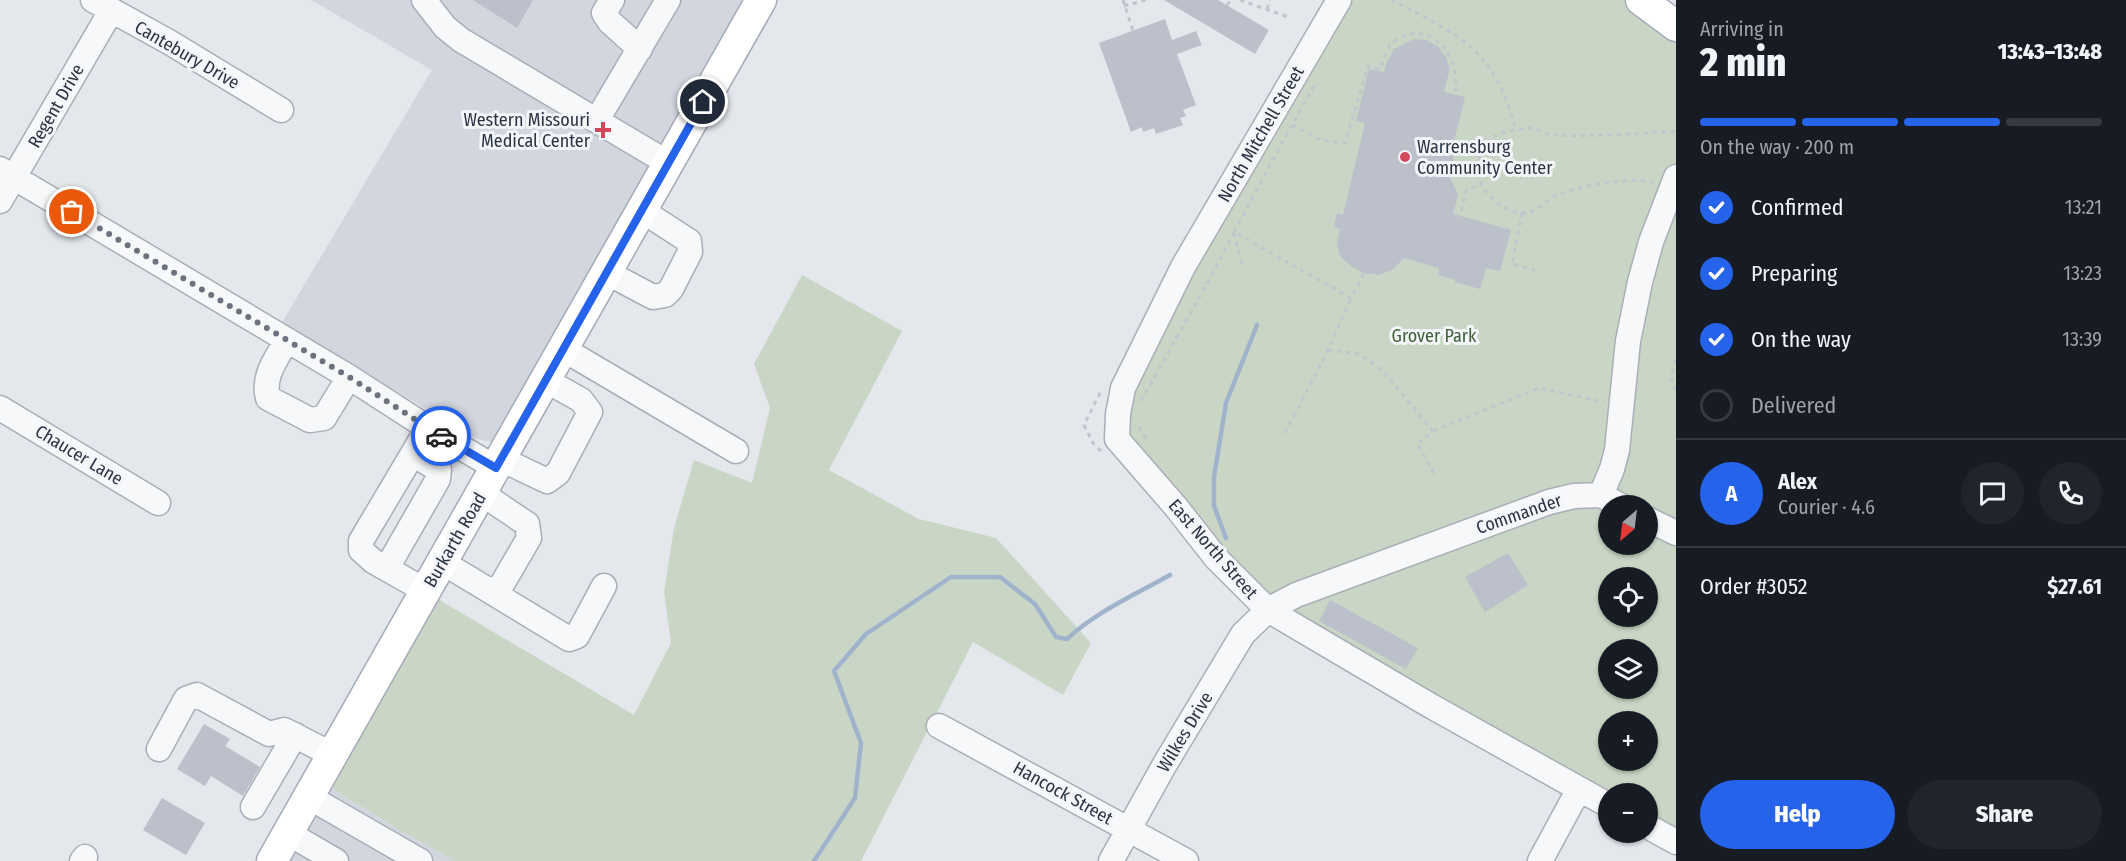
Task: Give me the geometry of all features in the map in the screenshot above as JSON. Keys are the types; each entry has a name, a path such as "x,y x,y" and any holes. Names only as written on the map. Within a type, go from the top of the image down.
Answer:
{"main road":[{"name":"Burkarth Road","path":"272,861 761,0"},
{"path":"1641,0 1676,26"}],"street":[{"path":"424,0 445,27 461,40 668,163"},
{"path":"597,120 668,0"},
{"name":"North Mitchell Street","path":"1183,267 1339,0"},
{"path":"604,4 610,22 640,49"},
{"name":"Cantebury Drive","path":"102,5 169,42 281,110"},
{"name":"Regent Drive","path":"0,201 7,173 102,5"},
{"path":"7,173 349,377 428,428 493,474 527,524 529,538 501,586 490,591"},
{"name":"Commander","path":"1611,495 1612,469 1617,450 1628,341 1640,282 1666,184"},
{"path":"606,272 653,297 665,295 671,289 690,252 689,241 641,210"},
{"name":"East North Street","path":"1183,267 1123,388 1118,414 1117,439 1176,507 1216,558 1268,610 1431,706 1598,799"},
{"path":"287,340 267,377 265,387 268,398 310,420 324,418 349,377"},
{"path":"563,349 736,450"},
{"path":"493,474 547,481 558,473 590,412 581,400 545,380"},
{"name":"Chaucer Lane","path":"0,408 158,502"},
{"path":"426,591 374,561 361,550 361,541 428,428"},
{"path":"387,568 438,478 439,470 413,454"},
{"name":"Commander","path":"1268,610 1296,595 1548,502 1574,496 1598,499"},
{"path":"1658,524 1676,533"},
{"path":"442,562 569,639 577,636 604,586"},
{"name":"Wilkes Drive","path":"1111,861 1165,764 1243,634 1268,610"},
{"path":"159,749 186,699 196,695 269,734 284,730 333,755"},
{"name":"Hancock Street","path":"939,726 1186,861"},
{"path":"253,807 295,735"},
{"path":"1540,861 1579,789"},
{"path":"309,797 420,861"},
{"path":"1658,832 1676,842"},
{"path":"288,833 336,861"}],"path":[{"path":"1123,0 1133,30"},
{"path":"1124,6 1146,0"},
{"path":"1227,5 1231,0"},
{"path":"1240,0 1288,17"},
{"path":"1267,9 1270,0"},
{"path":"1391,0 1447,30 1480,56 1497,82 1512,113 1516,131"},
{"path":"1292,125 1321,140 1345,143 1368,66 1380,69 1389,46 1410,34 1426,35 1438,41 1448,52 1454,65 1455,94"},
{"path":"1141,402 1315,83"},
{"path":"1666,184 1640,179 1601,183 1554,196 1537,209 1522,213 1497,203 1488,195 1480,184 1477,169 1479,157 1486,143 1494,136 1516,131 1533,128 1549,135 1572,135 1676,131"},
{"path":"1451,167 1477,169"},
{"path":"1459,219 1466,191 1480,184"},
{"path":"1522,213 1512,264 1535,270"},
{"path":"1234,232 1242,266"},
{"path":"1234,232 1351,298"},
{"path":"1285,433 1328,350 1364,273"},
{"path":"1328,350 1360,354 1383,371 1433,431"},
{"path":"1676,360 1671,377 1676,390"},
{"path":"1434,473 1417,444 1433,431 1539,388 1609,403"},
{"path":"1102,390 1084,425 1093,443 1104,454"},
{"path":"1137,421 1147,441"}],"shaded area":[{"path":"311,0 745,0 499,437 490,442 478,439 281,324 432,70"},
{"path":"328,786 398,829 455,861 285,861"}],"green space":[{"name":"Grover Park","path":"1338,0 1641,0 1676,26 1676,830 1658,820 1658,783 1598,783 1598,788 1268,610 1139,465 1118,414"},
{"path":"802,275 902,331 829,470 919,519 996,538 1091,643 1063,695 973,642 861,861 455,861 328,786 436,598 634,715 671,643 664,592 674,528 694,460 752,483 770,408 754,364"}],"building":[{"path":"473,0 533,0 517,28"},
{"path":"1164,0 1218,0 1269,30 1255,54"},
{"path":"1165,19 1172,40 1196,31 1202,45 1177,54 1196,105 1183,110 1186,116 1180,118 1183,125 1156,134 1154,128 1143,132 1142,127 1131,132 1099,43"},
{"name":"Warrensburg Community Center","path":"1414,39 1427,40 1437,46 1445,56 1450,68 1444,92 1465,97 1453,145 1456,146 1449,176 1458,195 1453,214 1511,230 1500,271 1486,268 1480,289 1438,275 1439,268 1404,258 1392,270 1379,275 1364,273 1351,266 1340,256 1337,243 1340,229 1334,227 1337,213 1343,215 1365,123 1356,121 1369,69 1384,72 1394,49"},
{"path":"1508,553 1528,585 1485,612 1465,577"},
{"path":"1330,600 1418,648 1406,669 1319,621"},
{"path":"204,724 230,739 225,746 260,767 243,796 211,776 205,786 177,769"},
{"path":"162,798 205,823 186,855 143,830"}],"waterway":[{"path":"1226,538 1214,506 1214,477 1226,403 1257,325"},
{"path":"814,861 855,798 861,743 834,671 866,634 951,577 1000,577 1035,604 1056,637 1067,639 1103,612 1170,575"}],"way so far":[{"path":"72,212 349,377 441,436"}],"place":[{"name":"Western Missouri Medical Center","path":"603,130"},
{"name":"Warrensburg Community Center","path":"1405,157"}],"route":[{"path":"441,436 496,468 703,102"}]}
